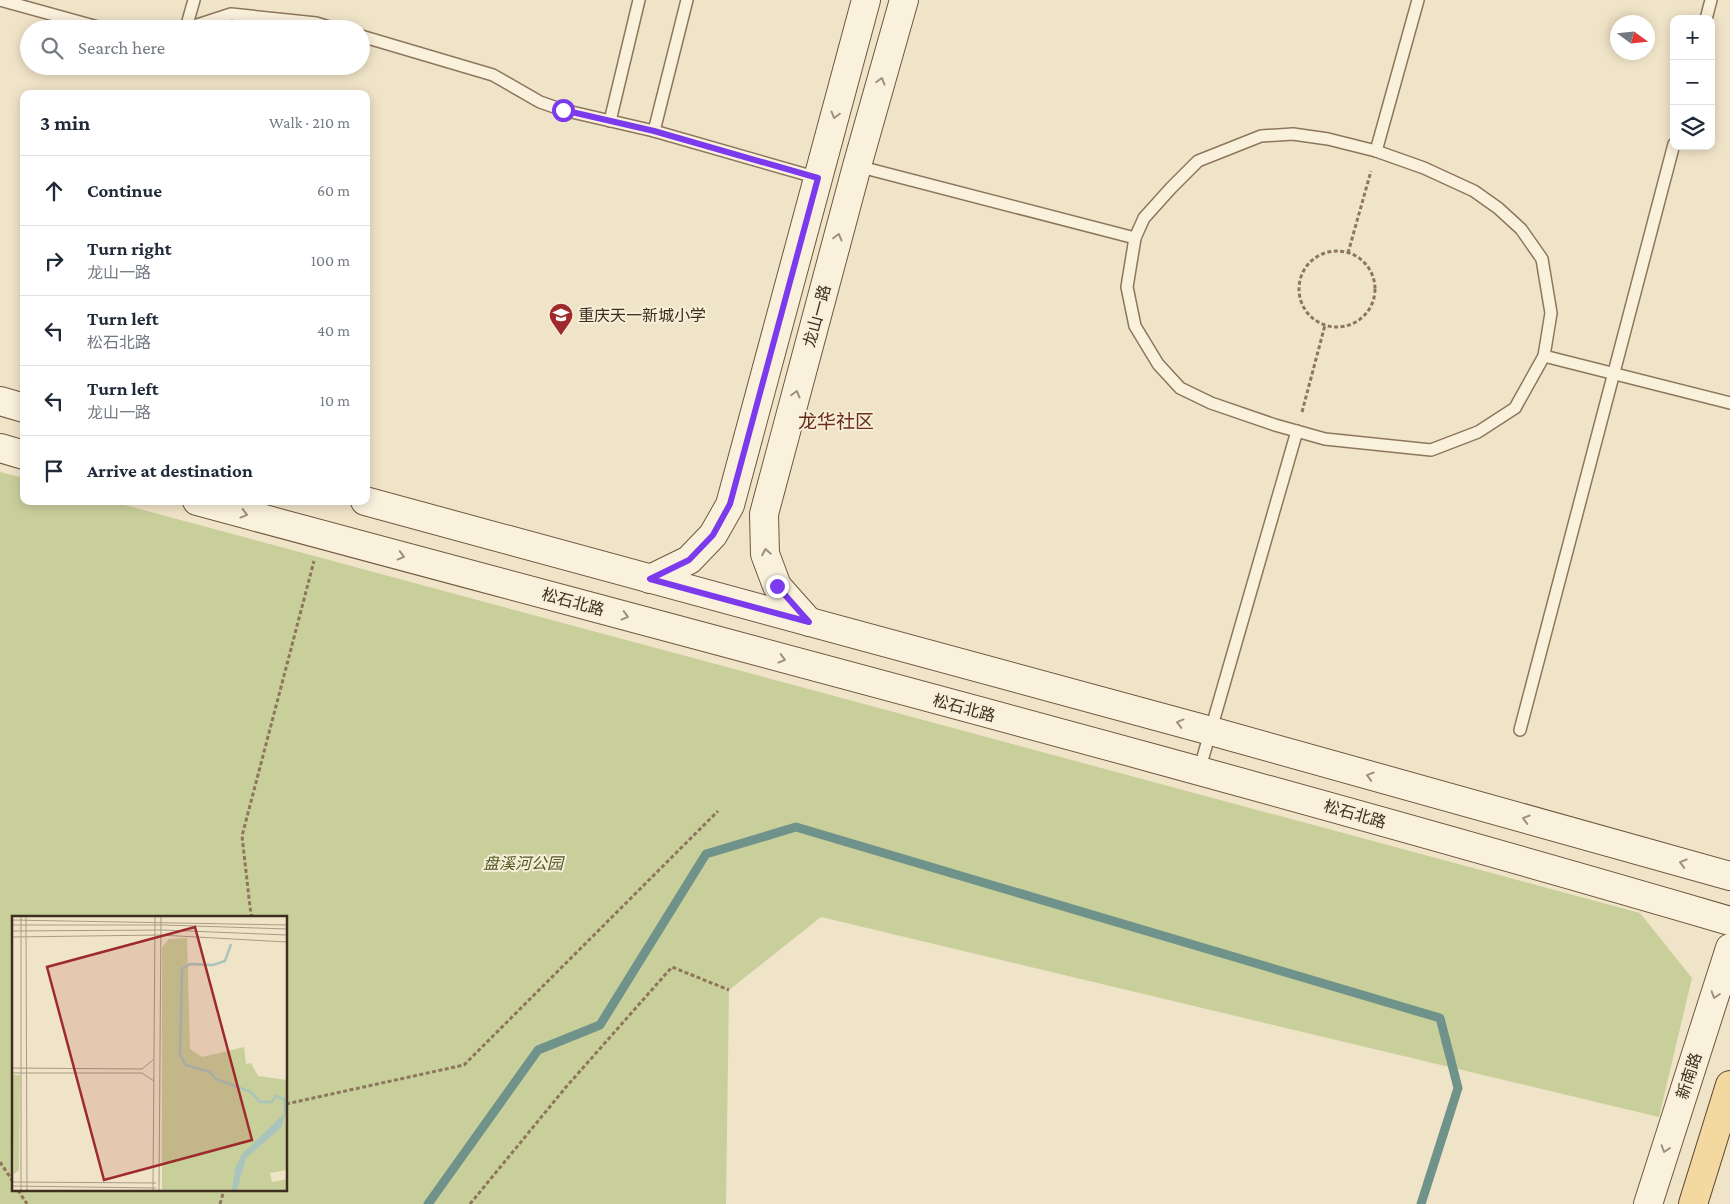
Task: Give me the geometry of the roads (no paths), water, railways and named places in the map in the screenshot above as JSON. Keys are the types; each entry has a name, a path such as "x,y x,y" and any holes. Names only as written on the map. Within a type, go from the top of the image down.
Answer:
{"main road":[{"path":"650,579 689,560 713,535 730,504 866,0"},
{"name":"龙山一路","path":"809,622 777,586 765,554 764,514 857,166 904,0"},
{"path":"0,401 20,407"},
{"path":"0,448 20,454"},
{"path":"370,502 1211,731 1730,876"},
{"name":"松石北路","path":"212,505 1199,771 1557,870 1730,921"},
{"name":"新南路","path":"1648,1204 1730,948"},
{"path":"1694,1204 1730,1085"}],"lane":[{"path":"0,0 72,20"},
{"path":"188,20 194,0"},
{"path":"610,121 639,0"},
{"path":"654,131 687,0"},
{"path":"1376,151 1418,0"},
{"path":"1707,15 1711,0"},
{"path":"212,20 231,14 282,20"},
{"path":"370,39 493,75 540,102 563,110 654,131 818,178"},
{"path":"1294,134 1328,139 1376,151 1424,168 1474,191 1498,208 1521,229 1542,259 1550,313 1544,356 1515,408 1478,432 1431,450 1325,439 1211,403 1180,388 1158,364 1135,326 1127,286 1135,238 1144,218 1170,188 1198,161 1261,136 1294,134"},
{"path":"1520,730 1672,150"},
{"path":"857,166 1135,238"},
{"path":"1544,356 1730,404"},
{"path":"1199,771 1297,431"}],"waterway":[{"path":"428,1204 538,1050 600,1025 706,854 796,827 1440,1018 1458,1088 1421,1204"}],"place":[{"name":"重庆天一新城小学","path":"561,336"}],"district":[{"name":"龙华社区","path":"836,421"}],"park label":[{"name":"盘溪河公园","path":"523,863"}]}
